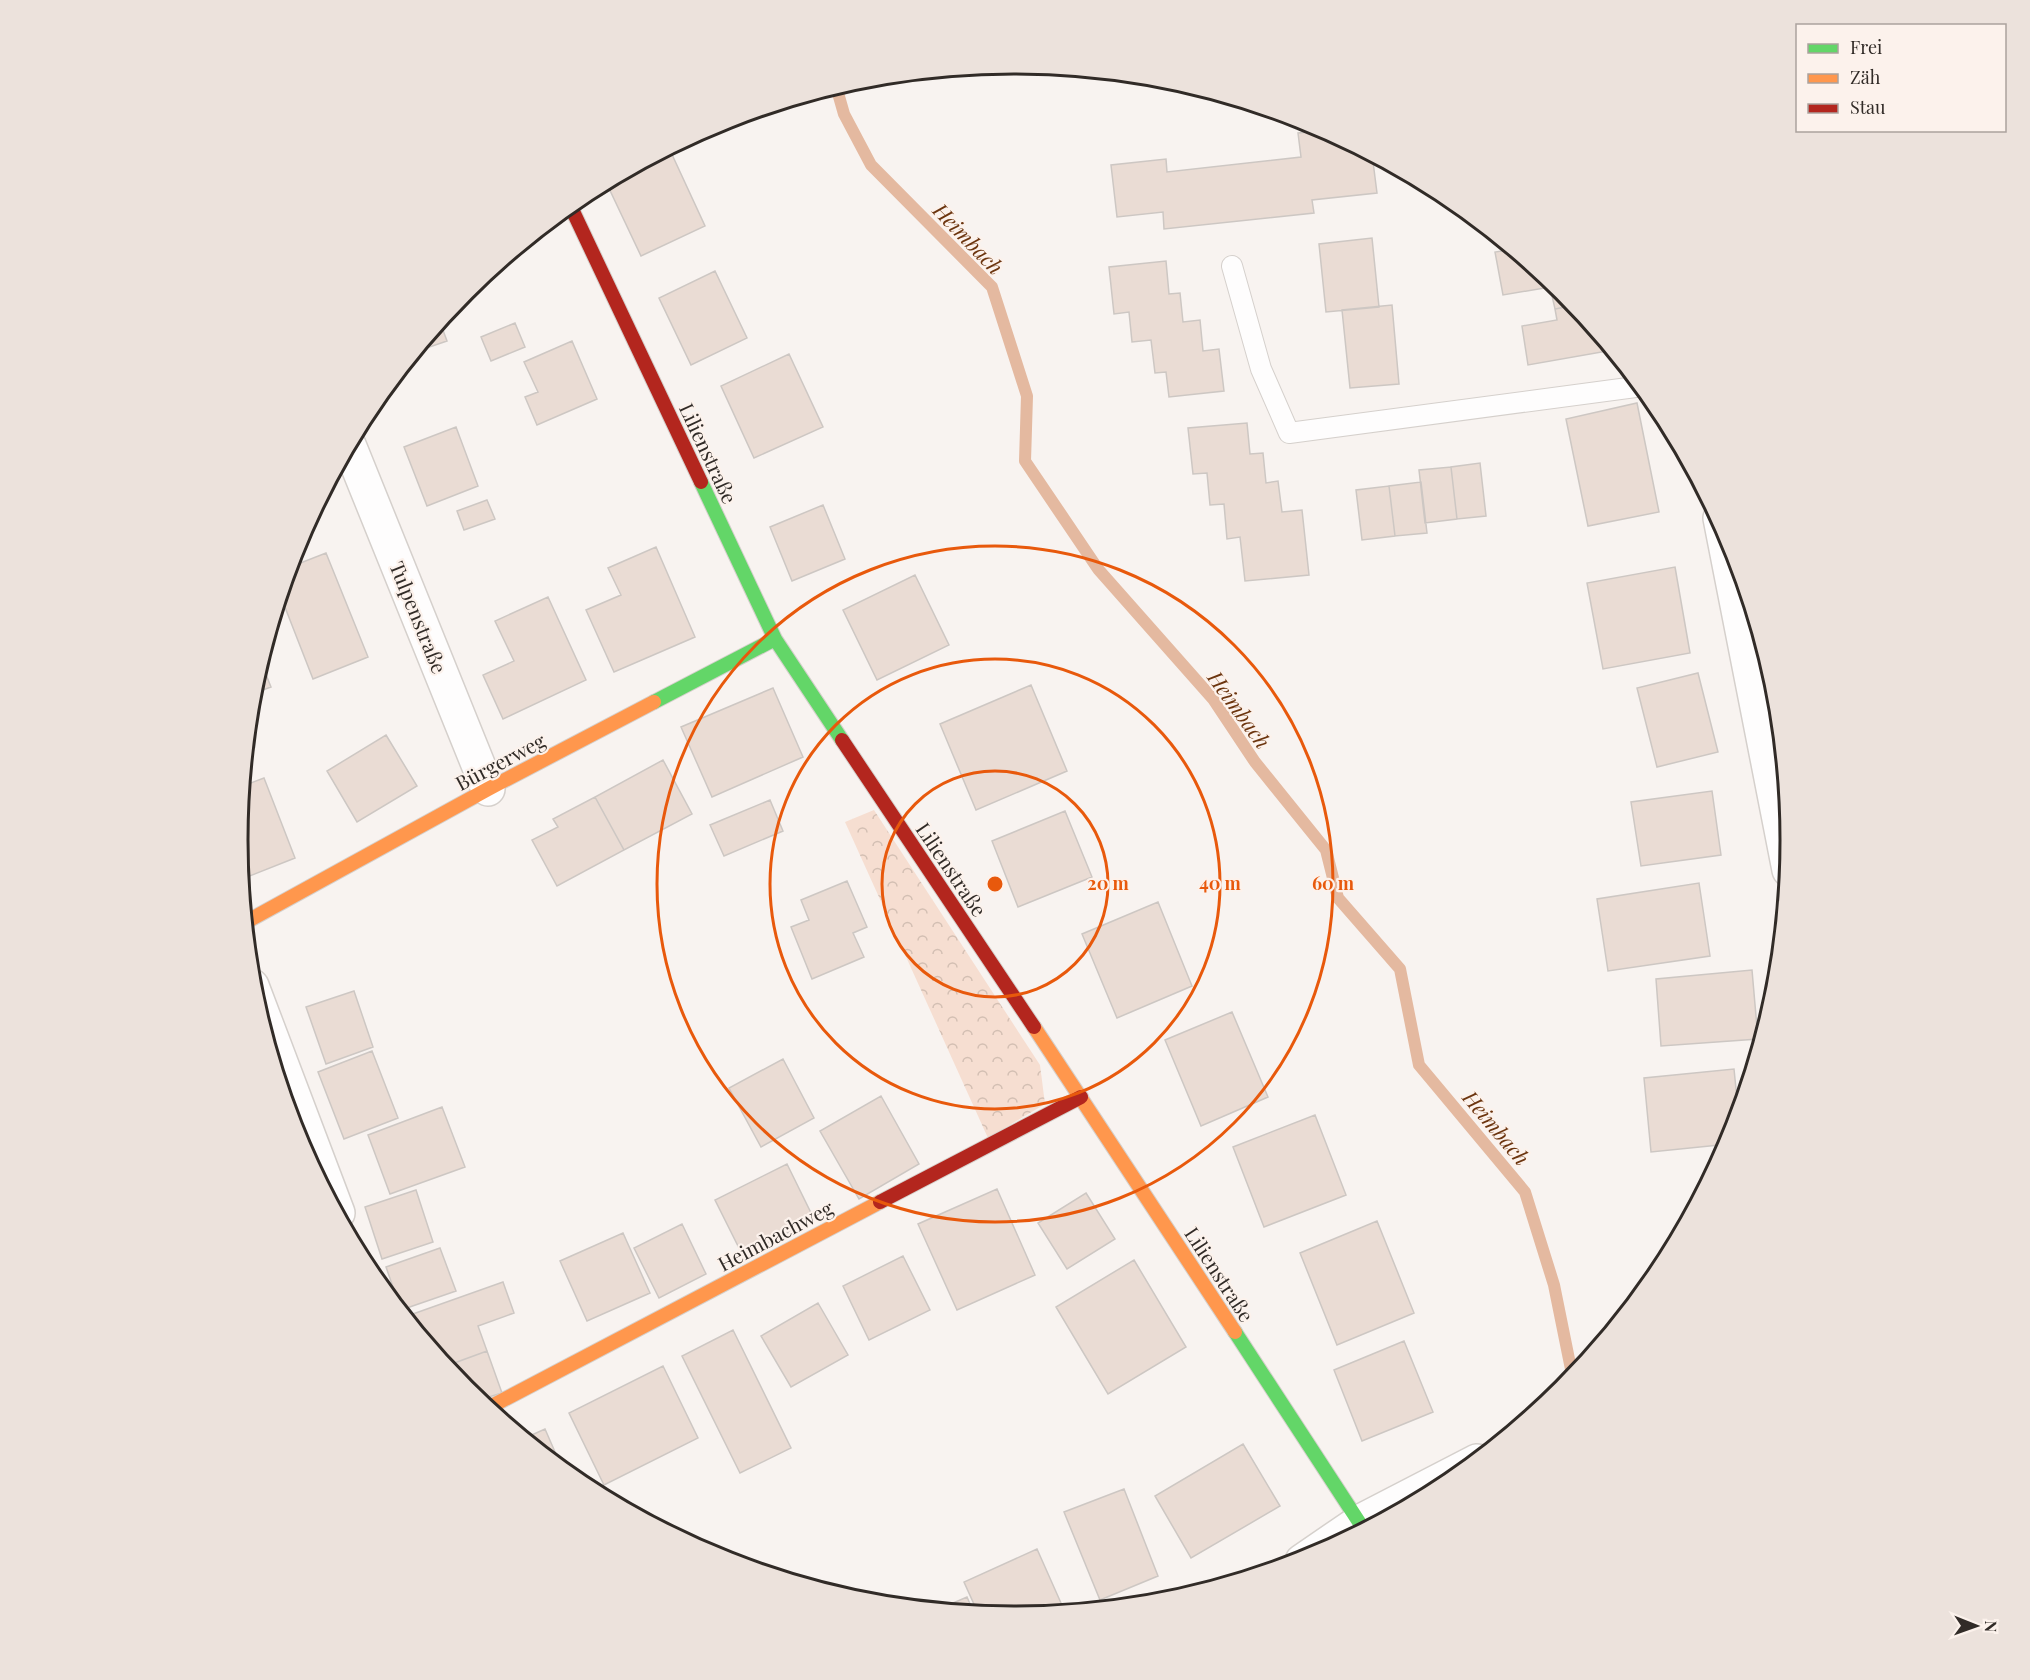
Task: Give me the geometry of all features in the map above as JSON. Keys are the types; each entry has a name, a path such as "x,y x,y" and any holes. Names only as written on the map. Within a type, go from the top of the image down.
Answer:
{"street":[{"name":"Lilienstraße","path":"574,214 775,639 1081,1097 1359,1522"},
{"name":"Tulpenstraße","path":"353,454 488,789"},
{"path":"1728,561 1781,828"},
{"name":"Bürgerweg","path":"253,918 488,789 775,639"},
{"path":"286,1076 311,1142"},
{"name":"Heimbachweg","path":"496,1403 1081,1097"},
{"path":"1347,1530 1417,1492"}],"lane":[{"path":"1232,266 1261,369 1289,433 1633,387"}],"green space":[{"path":"874,810 1040,1065 1045,1104 988,1138 845,822"}],"building":[{"path":"1308,132 1373,163 1377,193 1312,200 1314,213 1164,229 1163,212 1117,217 1111,165 1166,159 1167,172 1301,157 1298,133"},
{"path":"672,155 705,226 641,256 610,190"},
{"path":"1372,238 1379,307 1326,312 1319,244"},
{"path":"1504,251 1546,288 1503,295 1495,252"},
{"path":"1166,261 1169,294 1180,293 1183,322 1200,320 1203,351 1219,349 1224,391 1169,397 1166,372 1155,373 1151,340 1132,342 1129,312 1114,314 1109,267"},
{"path":"715,271 747,338 691,365 659,298"},
{"path":"1551,293 1565,307 1555,309"},
{"path":"1392,305 1399,384 1350,388 1342,310"},
{"path":"1565,307 1605,351 1528,365 1522,326 1557,320 1555,309"},
{"path":"515,323 525,347 491,361 481,337"},
{"path":"443,331 447,341 429,347"},
{"path":"572,341 597,399 537,425 525,397 538,392 524,362"},
{"path":"789,354 823,427 754,458 721,386"},
{"path":"1637,403 1659,512 1588,526 1566,419"},
{"path":"1247,423 1250,454 1263,453 1266,483 1278,481 1282,512 1302,510 1309,575 1245,581 1240,537 1227,539 1224,504 1210,505 1207,473 1193,474 1188,428"},
{"path":"456,427 478,486 427,506 404,447"},
{"path":"1480,463 1486,516 1457,519 1451,467"},
{"path":"1451,467 1457,519 1425,523 1419,470"},
{"path":"1421,482 1427,533 1395,536 1389,486"},
{"path":"1389,486 1395,536 1362,540 1356,490"},
{"path":"487,500 495,519 464,530 457,511"},
{"path":"823,505 845,559 792,581 770,527"},
{"path":"656,547 695,637 614,672 586,610 621,595 608,568"},
{"path":"326,553 368,657 313,679 285,607 301,563"},
{"path":"1675,567 1690,653 1603,669 1587,583"},
{"path":"915,575 949,645 877,680 843,610"},
{"path":"548,597 586,680 503,719 483,675 514,661 495,621"},
{"path":"1698,673 1718,752 1657,767 1637,688"},
{"path":"267,676 271,687 263,690"},
{"path":"1031,685 1067,771 976,810 940,724"},
{"path":"773,688 803,757 712,797 681,727"},
{"path":"386,735 417,786 357,822 327,771"},
{"path":"663,760 692,814 624,850 595,797"},
{"path":"264,778 295,858 249,876 248,840 251,783"},
{"path":"1712,791 1721,855 1641,866 1631,802"},
{"path":"595,797 624,850 557,886 532,840 558,827 553,819"},
{"path":"770,800 783,831 724,856 710,825"},
{"path":"1065,811 1092,877 1018,907 992,841"},
{"path":"847,881 867,927 853,933 864,957 812,979 791,927 809,920 801,900"},
{"path":"1699,883 1710,956 1608,971 1597,899"},
{"path":"1158,902 1192,986 1117,1018 1082,934"},
{"path":"1752,970 1757,1029 1755,1039 1661,1046 1656,979"},
{"path":"354,991 373,1047 326,1064 306,1007"},
{"path":"1232,1012 1268,1097 1201,1126 1165,1040"},
{"path":"372,1051 398,1118 344,1139 318,1072"},
{"path":"783,1059 814,1118 761,1147 729,1088"},
{"path":"1734,1069 1737,1097 1717,1145 1651,1152 1644,1078"},
{"path":"881,1096 919,1164 859,1199 820,1131"},
{"path":"442,1107 465,1167 390,1194 368,1135"},
{"path":"1315,1115 1346,1195 1264,1227 1233,1147"},
{"path":"787,1164 814,1219 743,1256 715,1200"},
{"path":"997,1189 1035,1275 957,1310 918,1224"},
{"path":"416,1190 433,1242 382,1259 365,1207"},
{"path":"1086,1193 1115,1239 1067,1269 1038,1223"},
{"path":"1377,1221 1414,1313 1337,1345 1300,1253"},
{"path":"682,1224 706,1274 659,1298 634,1248"},
{"path":"623,1233 650,1293 587,1321 560,1261"},
{"path":"440,1248 456,1291 408,1308 393,1287 386,1267"},
{"path":"903,1256 930,1310 869,1340 843,1286"},
{"path":"1134,1260 1186,1347 1108,1394 1056,1307"},
{"path":"503,1282 514,1313 478,1326 487,1351 455,1363 413,1314"},
{"path":"818,1303 848,1355 791,1387 761,1336"},
{"path":"733,1330 791,1448 740,1473 682,1356"},
{"path":"1404,1341 1433,1412 1362,1441 1334,1370"},
{"path":"487,1351 502,1393 489,1397 455,1363"},
{"path":"663,1366 698,1438 604,1485 569,1413"},
{"path":"545,1429 556,1453 548,1448 532,1435"},
{"path":"1243,1444 1280,1506 1191,1558 1155,1496"},
{"path":"1124,1489 1158,1576 1100,1600 1064,1512"},
{"path":"1037,1549 1062,1605 974,1605 964,1582"},
{"path":"967,1597 971,1605 965,1605 951,1604"}],"waterway":[{"name":"Heimbach","path":"838,95 844,114 871,165 992,287 1027,396 1025,461 1098,569 1213,699 1255,762 1326,850 1338,898 1400,969 1419,1065 1525,1192 1554,1285 1571,1367"}],"traffic: fast":[{"path":"701,482 775,639 842,740"},
{"path":"654,702 775,639"},
{"path":"1235,1332 1359,1522"}],"traffic: slow":[{"path":"253,918 488,789 654,702"},
{"path":"1034,1027 1235,1332"},
{"path":"496,1404 880,1202"}],"traffic: jam":[{"path":"574,214 701,482"},
{"path":"842,740 1034,1027"},
{"path":"880,1202 1081,1097"}]}
